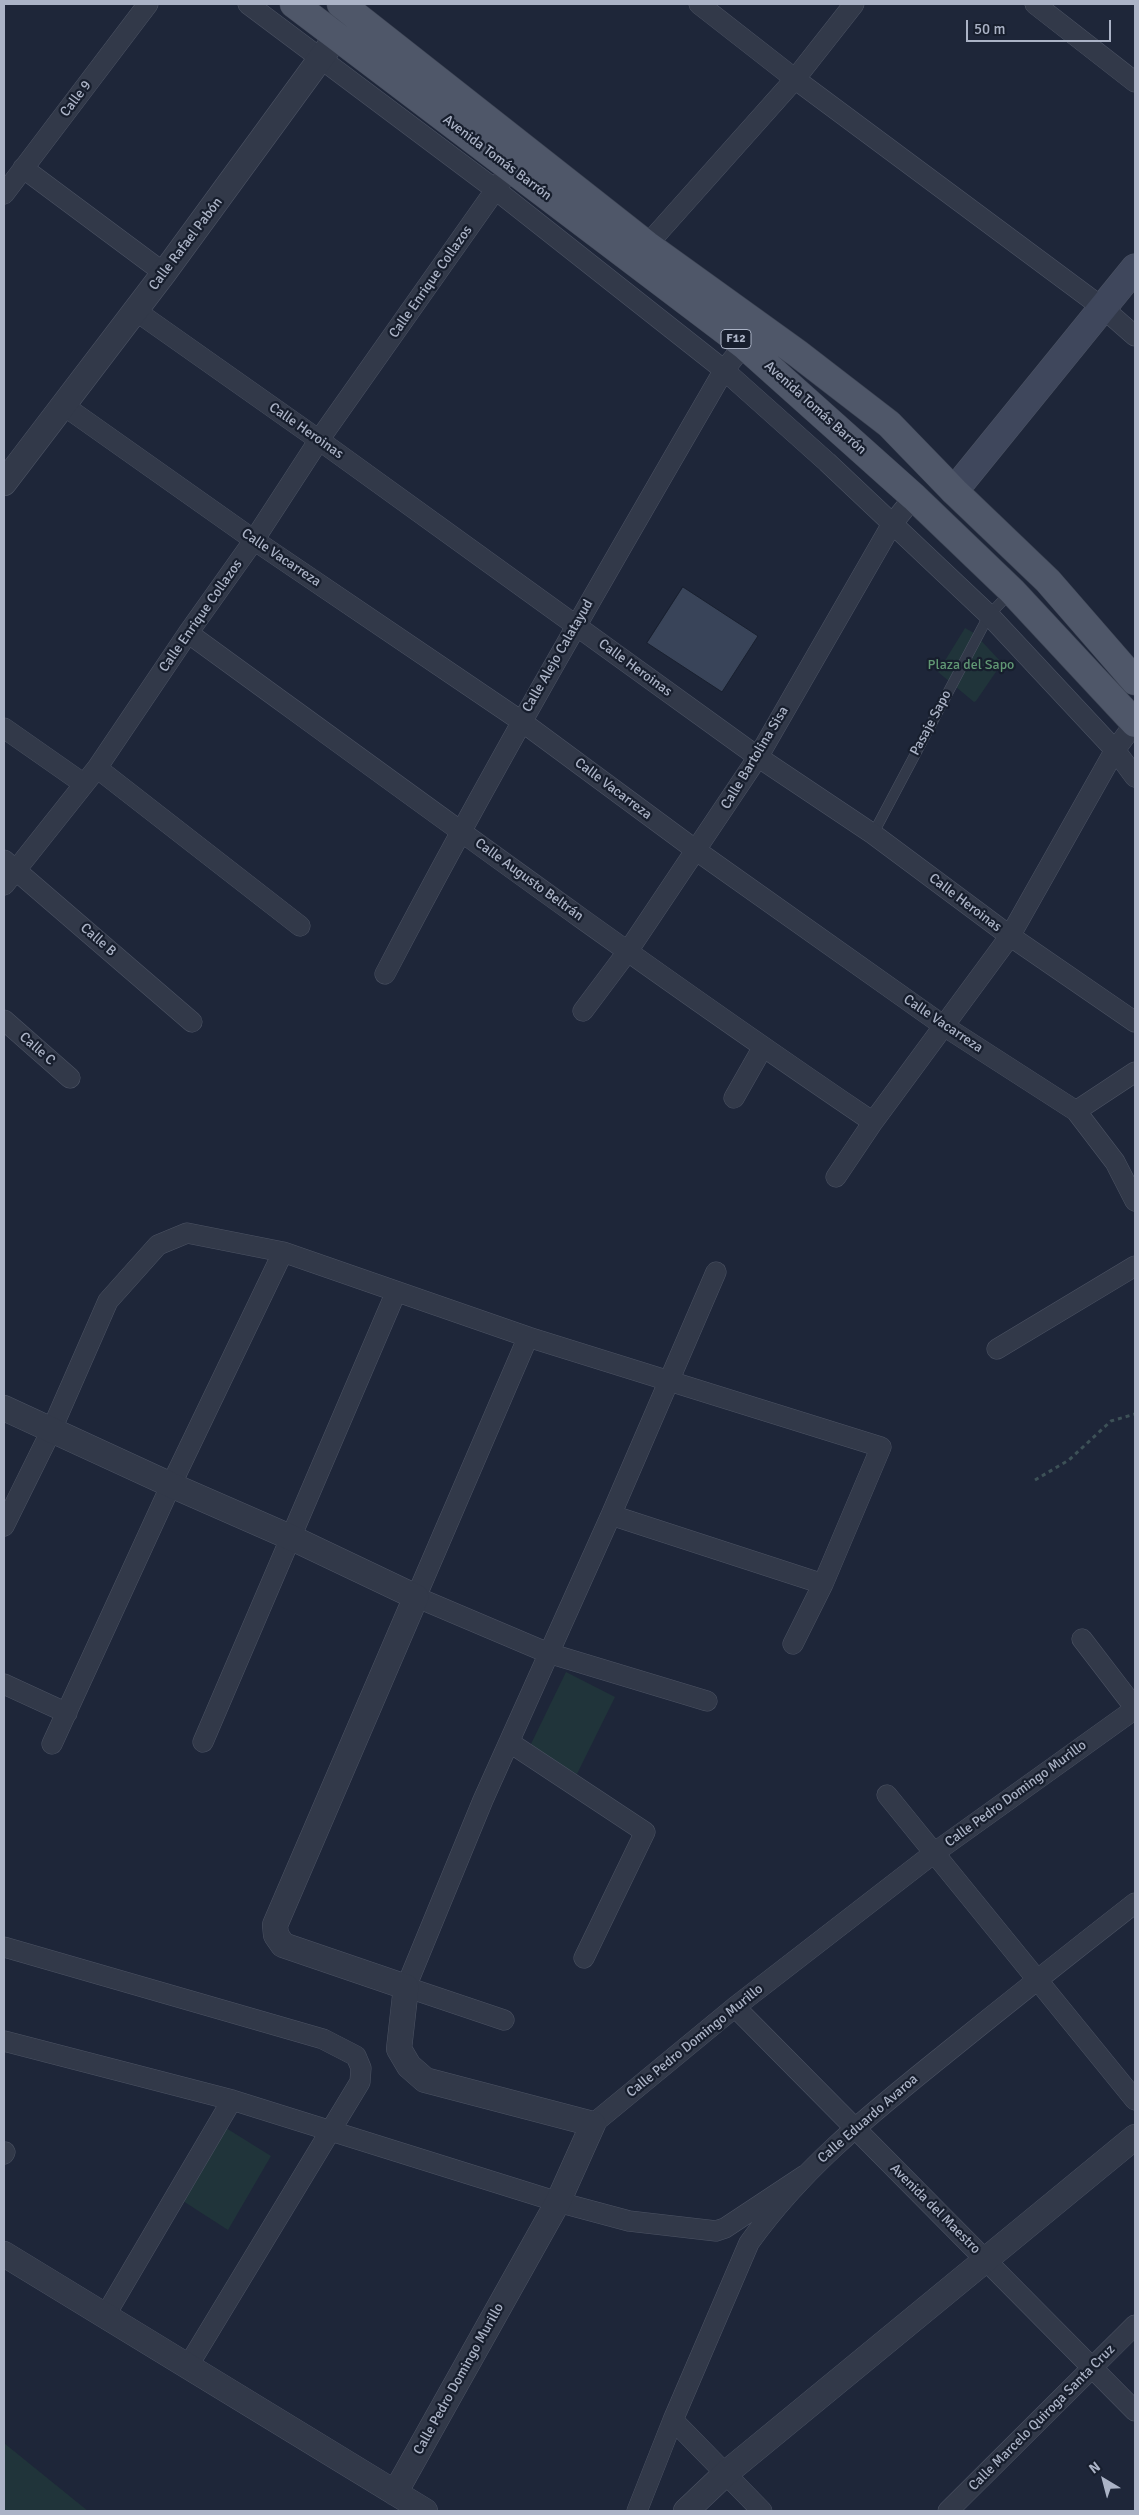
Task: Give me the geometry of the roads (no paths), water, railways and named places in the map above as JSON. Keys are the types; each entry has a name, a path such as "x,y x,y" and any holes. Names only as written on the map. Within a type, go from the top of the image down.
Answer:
{"main road":[{"name":"Avenida Tomás Barrón","path":"294,4 744,345 914,497 1012,591 1135,723"},
{"name":"Avenida Tomás Barrón","path":"354,8 646,245 797,353 889,424 954,491 1048,581 1135,681"},
{"path":"954,491 1135,268"}],"street":[{"path":"248,4 496,190 724,370 989,615 1115,750 1135,777"},
{"path":"699,4 795,79 1103,308 1135,336"},
{"path":"646,245 795,79 854,4"},
{"path":"1035,4 1135,82"},
{"name":"Calle 9","path":"4,194 145,5"},
{"name":"Calle Rafael Pabón","path":"4,482 136,311 321,60 354,8"},
{"path":"23,168 164,273"},
{"name":"Calle Enrique Collazos","path":"4,886 10,864 97,768 188,633 254,540 319,440 510,168"},
{"name":"Calle Heroinas","path":"136,311 319,440 758,757 873,834 1010,936 1135,1022"},
{"name":"Calle Alejo Calatayud","path":"385,974 460,830 520,721 724,370 744,345"},
{"name":"Calle Vacarreza","path":"62,405 254,540 520,721 697,851 944,1026 1076,1111 1115,1162 1135,1201"},
{"name":"Calle Bartolina Sisa","path":"583,1011 628,952 758,757 892,524 914,497"},
{"name":"Calle Augusto Beltrán","path":"188,633 628,952 873,1122"},
{"path":"836,1177 873,1122 1010,936 1115,750 1135,723"},
{"path":"4,728 84,784"},
{"path":"97,768 300,926"},
{"name":"Calle B","path":"10,864 192,1022"},
{"name":"Calle C","path":"4,1020 70,1078"},
{"path":"734,1098 763,1047"},
{"path":"1076,1111 1135,1072"},
{"path":"4,1526 51,1431 108,1301 158,1244 187,1233 284,1252 528,1337 881,1447 823,1584 793,1644"},
{"path":"52,1744 171,1485 284,1252"},
{"path":"997,1349 1135,1266"},
{"path":"593,2124 425,2080 409,2066 399,2048 406,1987 508,1742 611,1515 716,1272"},
{"path":"203,1742 396,1292"},
{"path":"504,2020 283,1945 276,1935 275,1925 528,1337"},
{"path":"4,1408 51,1431 292,1538 416,1597 548,1653 707,1701"},
{"path":"611,1515 823,1584"},
{"path":"1082,1639 1135,1708"},
{"path":"4,1684 67,1713"},
{"name":"Calle Pedro Domingo Murillo","path":"395,2493 558,2202 593,2124 735,2007 934,1853 1135,1708"},
{"path":"508,1742 645,1832 584,1958"},
{"path":"887,1795 1135,2100"},
{"name":"Calle Eduardo Avaroa","path":"637,2511 673,2420 749,2243 805,2175 854,2127 1135,1903"},
{"path":"4,1948 323,2039 356,2056 361,2068 360,2082 188,2366"},
{"name":"Avenida del Maestro","path":"735,2007 1135,2411"},
{"path":"4,2041 232,2100 558,2202 629,2221 716,2232 805,2175"},
{"path":"106,2316 232,2100"},
{"path":"686,2511 726,2474 1135,2137"},
{"path":"4,2254 425,2511"},
{"name":"Calle Marcelo Quiroga Santa Cruz","path":"948,2511 1135,2325"},
{"path":"673,2420 762,2511"}],"lane":[{"name":"Pasaje Sapo","path":"873,834 989,615 1012,591"}],"park label":[{"name":"Plaza del Sapo","path":"971,665"}]}
